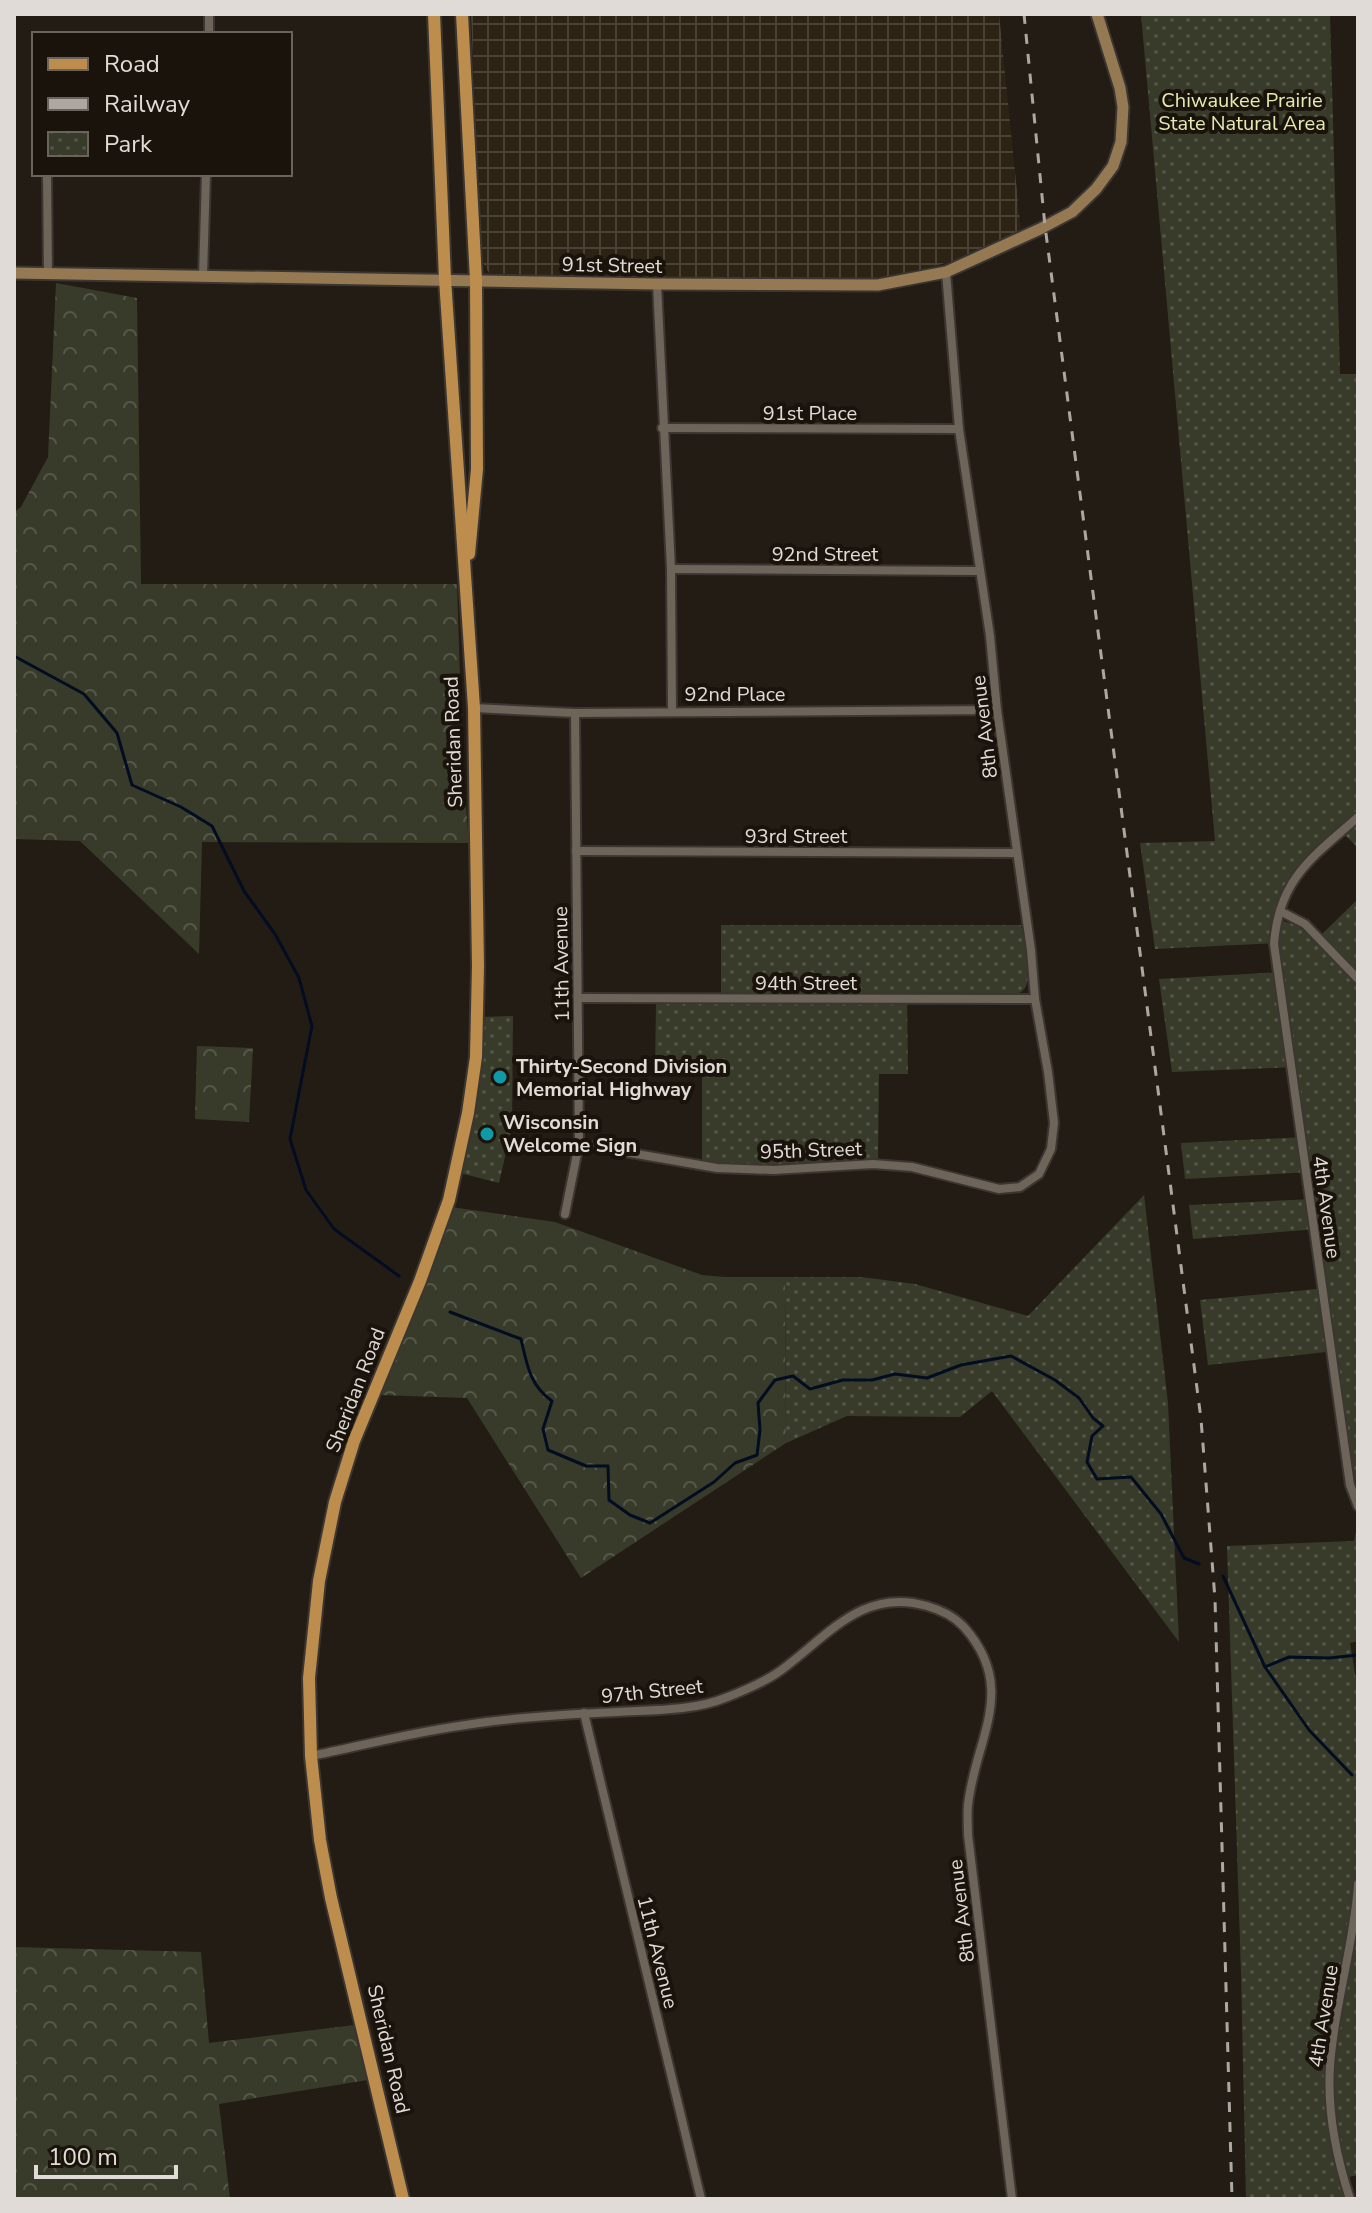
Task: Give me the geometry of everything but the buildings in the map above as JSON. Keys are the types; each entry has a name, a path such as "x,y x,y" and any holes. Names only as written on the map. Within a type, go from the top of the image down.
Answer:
{"main road":[{"name":"Sheridan Road","path":"403,2199 320,1840 311,1756 309,1678 319,1581 335,1502 354,1441 420,1281 449,1200 468,1113 476,1057 478,966 474,708 445,279 434,14"},
{"name":"Sheridan Road","path":"462,14 476,280 477,469 466,593"}],"street":[{"name":"91st Street","path":"14,273 878,285 946,272 1059,219 1096,189 1113,166 1121,142 1123,107 1097,14"},
{"path":"47,176 48,274"},
{"path":"203,276 206,176"},
{"name":"8th Avenue","path":"946,272 959,429 990,636 997,710 1054,1123 1051,1149 1039,1174"},
{"path":"657,284 671,569 672,711"},
{"name":"91st Place","path":"662,428 959,429"},
{"name":"92nd Street","path":"671,569 978,571"},
{"name":"92nd Place","path":"474,708 575,713 997,710"},
{"name":"11th Avenue","path":"565,1214 579,1144 575,713"},
{"path":"1358,817 1294,877 1280,911 1305,924 1358,979"},
{"name":"93rd Street","path":"576,851 1016,853"},
{"name":"4th Avenue","path":"1280,911 1274,944 1277,973 1350,1485 1358,1506"},
{"name":"94th Street","path":"578,998 1035,999"},
{"name":"95th Street","path":"579,1144 717,1168 774,1170 873,1164 912,1167 999,1189 1020,1187 1039,1174"},
{"name":"97th Street","path":"311,1756 471,1724 584,1713 673,1709 722,1699 777,1673 829,1630 863,1608 887,1602 912,1602 933,1607 949,1614 964,1627"},
{"name":"8th Avenue","path":"964,1627 987,1668 992,1690 990,1717 968,1806 968,1835 1012,2199"},
{"name":"11th Avenue","path":"584,1713 701,2199"},
{"name":"4th Avenue","path":"1350,2199 1333,2132 1330,2069 1358,1884"}],"shaded area":[{"path":"471,14 999,14 1021,231 956,260 906,274 876,278 648,281 489,273 483,263 481,247"}],"green space":[{"name":"Chiwaukee Prairie State Natural Area","path":"1141,14 1330,14 1340,374 1358,374 1358,848 1340,830 1298,868 1285,888 1273,918 1303,927 1317,939 1358,899 1358,1497 1335,1351 1208,1365 1200,1300 1327,1288 1318,1229 1193,1239 1189,1205 1314,1199 1310,1172 1185,1179 1181,1143 1305,1137 1295,1067 1172,1072 1159,979 1281,972 1278,943 1155,949 1140,843 1215,841"},
{"path":"56,283 137,298 141,584 457,584 463,771 469,843 202,842 199,954 80,841 14,839 14,512 21,507 48,457"},
{"path":"721,925 1021,925 1027,957 1027,982 1022,992 1008,996 907,996 908,1074 879,1074 878,1161 760,1166 702,1162 702,1072 655,1072 656,1003 721,1003"},
{"path":"513,1016 512,1126 499,1183 460,1173 483,1017"},
{"path":"197,1046 253,1048 249,1122 195,1119"},
{"path":"1144,1195 1168,1403 1179,1642 992,1391 960,1417 847,1416 786,1443 785,1277 861,1277 915,1284 1028,1316"},
{"path":"451,1207 555,1222 702,1275 785,1277 786,1443 581,1578 467,1398 379,1395 432,1270"},
{"path":"1358,1523 1358,1641 1350,1643 1358,1692 1358,2175 1339,2179 1346,2199 1246,2199 1227,1546 1354,1541"},
{"path":"14,1947 201,1952 209,2043 354,2025 368,2080 219,2104 230,2199 14,2199"}],"waterway":[{"path":"14,656 84,694 117,733 132,785 181,807 212,826 244,891 275,934 299,978 312,1026 290,1139 306,1190 334,1229 399,1276"},
{"path":"450,1312 521,1339 534,1382 552,1401 543,1429 548,1450 586,1466 608,1466 609,1500 630,1515 650,1523 714,1482 735,1463 757,1455 760,1430 758,1403 775,1380 793,1376 810,1389 843,1380 872,1380 895,1374 927,1378 961,1365 1011,1356 1055,1380 1079,1398 1103,1426 1092,1436 1087,1462 1097,1479 1131,1477 1161,1514 1184,1558 1199,1564"},
{"path":"1223,1576 1265,1667 1309,1730 1352,1775"},
{"path":"1265,1667 1289,1657 1358,1655"}],"railway":[{"path":"1024,14 1045,226 1201,1419 1215,1599 1232,2199"}],"place":[{"name":"Thirty-Second Division Memorial Highway","path":"500,1077"},
{"name":"Wisconsin Welcome Sign","path":"487,1134"}]}
